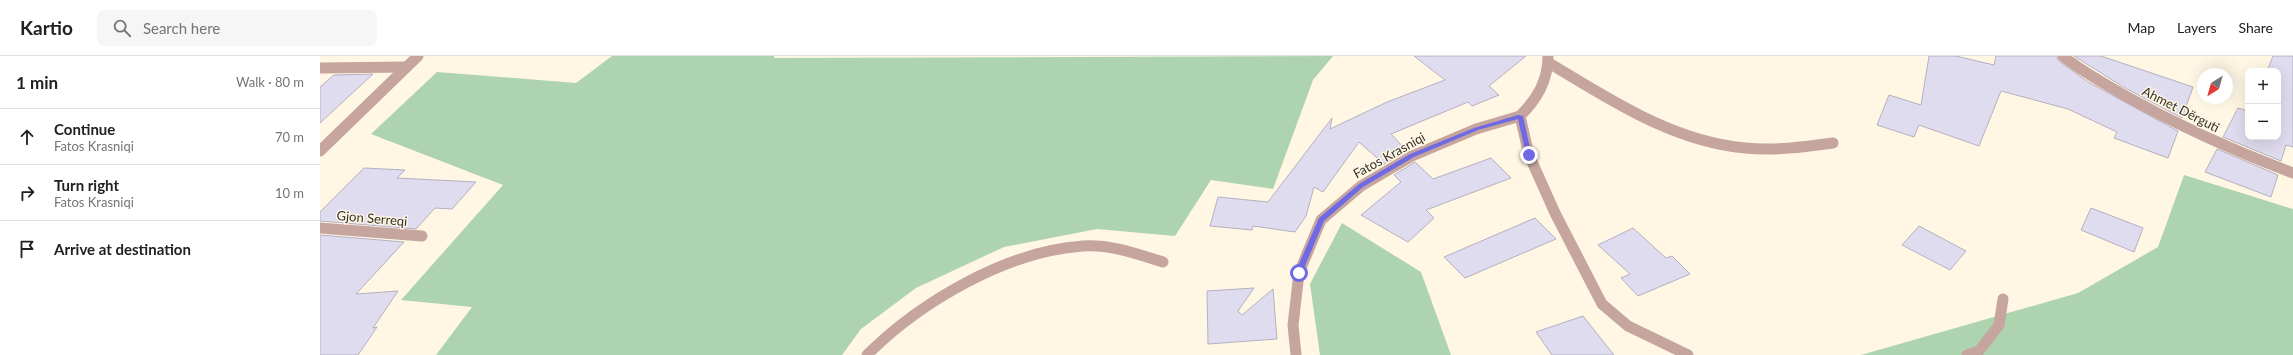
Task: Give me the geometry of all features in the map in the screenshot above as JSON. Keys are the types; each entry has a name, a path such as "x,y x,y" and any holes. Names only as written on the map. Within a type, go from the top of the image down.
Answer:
{"street":[{"path":"320,151 418,56"},
{"name":"Ahmet Dërguti","path":"2063,56 2103,83 2185,129 2226,147 2293,173"},
{"path":"1548,59 1648,119 1690,136 1734,147 1782,150 1833,143"},
{"name":"Fatos Krasniqi","path":"1296,355 1293,325 1299,273 1321,220 1361,186 1412,156 1476,129 1520,116 1535,102 1544,82 1548,59"},
{"path":"320,68 406,67"},
{"path":"1520,116 1529,155 1555,213 1602,304 1628,326 1688,355"},
{"name":"Gjon Serreqi","path":"320,228 422,236"},
{"path":"867,355 880,339 918,309 967,282 1014,263 1050,251 1083,246 1113,247 1163,262"},
{"path":"1967,355 1979,351 1999,325 2003,299"}],"green space":[{"path":"612,56 774,56 774,58 1333,56 1313,80 1273,189 1211,180 1175,236 1097,229 1004,247 916,288 861,329 842,355 436,355 472,307 401,300 503,185 371,134 437,72 576,83"},
{"path":"2184,175 2293,209 2293,355 1861,355 2078,293 2158,247"},
{"path":"1342,223 1421,272 1451,355 1320,355 1310,284"}],"building":[{"path":"1414,56 1526,56 1489,86 1499,95 1472,106 1468,102 1391,134 1407,151 1384,164 1359,142 1323,192 1314,187 1306,216 1295,232 1253,226 1252,230 1210,226 1218,197 1268,202 1332,118 1330,129 1387,102 1445,80"},
{"path":"1929,56 1956,56 1994,65 1996,56 2056,56 2059,61 2088,82 2178,131 2168,158 2114,138 2117,132 2068,109 2001,91 1979,146 1919,125 1914,137 1877,125 1889,95 1921,105"},
{"path":"2074,56 2101,56 2193,87 2182,118 2125,88"},
{"path":"2273,56 2293,56 2293,147 2286,145 2281,161 2223,137 2238,108 2245,110 2245,140 2281,140 2281,68 2268,68"},
{"path":"373,74 320,123 320,87 334,75"},
{"path":"2217,149 2278,175 2271,197 2205,172"},
{"path":"1491,158 1511,178 1426,210 1434,218 1408,242 1361,215 1401,182 1394,175 1415,162 1433,179"},
{"path":"364,168 405,170 397,178 476,182 452,209 435,208 416,229 320,221 320,212"},
{"path":"2091,208 2143,228 2134,252 2081,230"},
{"path":"1535,218 1556,239 1465,278 1444,257"},
{"path":"1919,226 1966,251 1950,270 1902,245"},
{"path":"1633,228 1666,258 1672,256 1690,274 1638,296 1621,278 1630,274 1598,245"},
{"path":"320,235 404,242 356,294 398,291 373,328 377,327 358,355 320,355"},
{"path":"1254,288 1238,311 1242,315 1273,289 1277,339 1208,344 1207,291"},
{"path":"1583,316 1614,355 1552,355 1536,332"}],"route":[{"path":"1299,273 1321,220 1361,186 1412,156 1476,129 1520,116 1529,155"}]}
